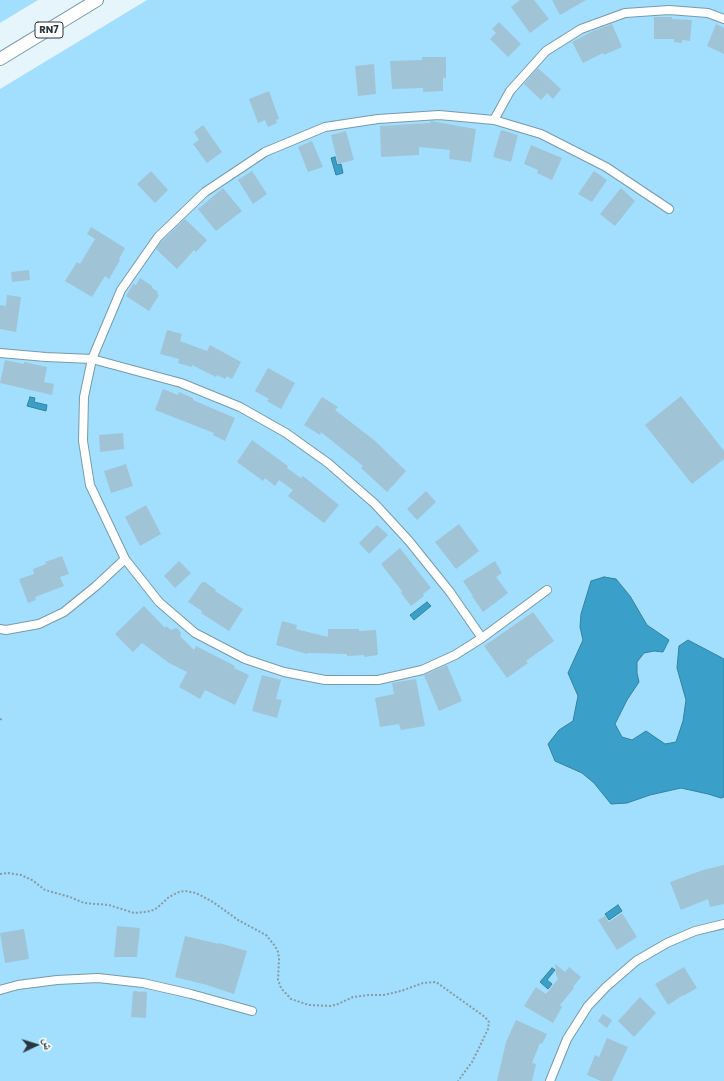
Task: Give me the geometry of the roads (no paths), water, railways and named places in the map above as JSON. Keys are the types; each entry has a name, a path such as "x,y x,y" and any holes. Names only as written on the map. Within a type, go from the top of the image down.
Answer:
{"main road":[{"name":"RN7","path":"0,59 97,0"}],"street":[{"path":"494,120 510,91 546,51 582,29 625,13 669,10 708,14 724,19"},
{"path":"547,590 455,656 422,670 378,680 325,680 284,672 245,659 195,634 159,602 126,559 90,485 83,441 84,397 92,359 121,290 158,237 205,192 265,152 325,127 378,119 439,115 494,120 541,134 606,167 669,209"},
{"path":"0,353 92,359 181,383 240,408 286,433 328,462 376,504 409,541 450,592 482,638"},
{"path":"0,629 6,630 39,624 64,612 126,559"},
{"path":"550,1081 568,1039 588,1006 606,987 636,961 667,943 695,930 724,924"},
{"path":"0,990 18,985 57,980 98,978 143,984 184,992 252,1011"}]}
